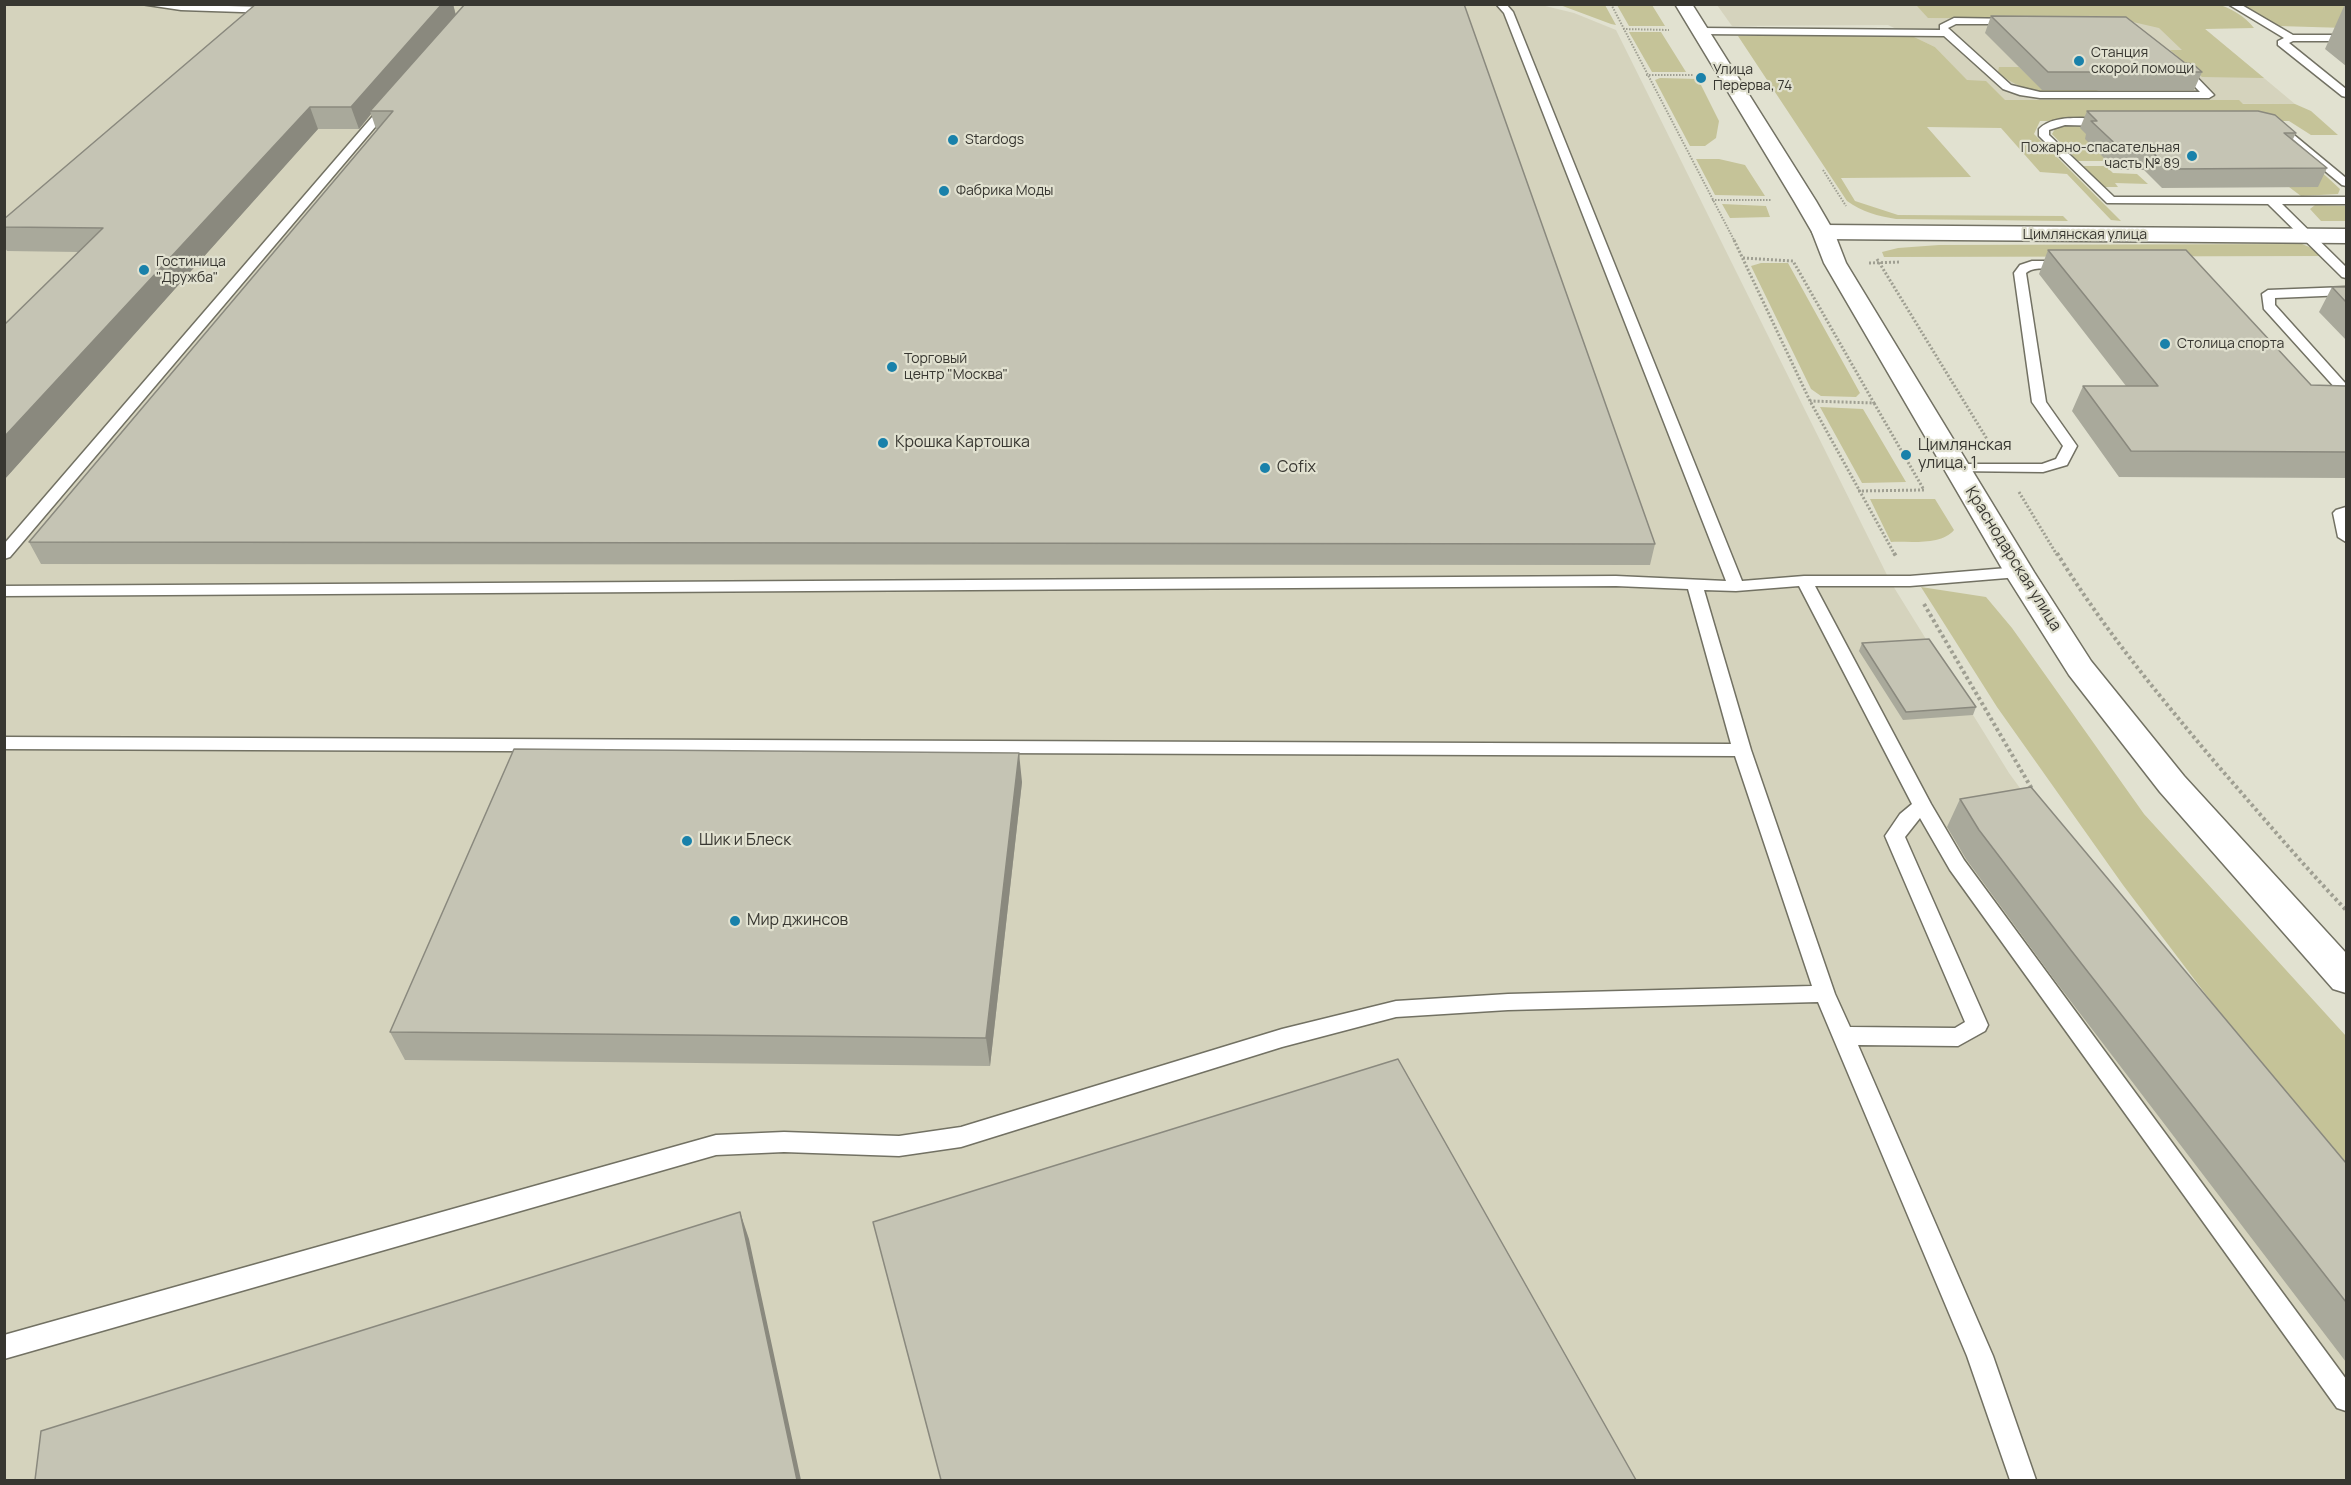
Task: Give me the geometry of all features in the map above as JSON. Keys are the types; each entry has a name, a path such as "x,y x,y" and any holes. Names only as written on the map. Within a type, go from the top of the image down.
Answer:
{"street":[{"name":"Краснодарская улица","path":"1683,4 1823,232 1836,262 2019,572 2080,668 2172,784 2346,978"},
{"name":"Цимлянская улица","path":"1823,232 2346,236"}],"lane":[{"path":"145,4 285,10"},
{"path":"1500,4 1508,12 1736,586"},
{"path":"2232,4 2291,38"},
{"path":"2024,21 1954,21 1943,27 2007,87 2040,95 2210,95 2171,57"},
{"path":"1700,31 1947,33"},
{"path":"2346,38 2283,40 2283,45 2346,94"},
{"path":"4,554 400,91"},
{"path":"2118,123 2049,124 2044,129 2044,136 2111,201 2346,200"},
{"path":"2261,127 2284,132 2346,183"},
{"path":"2271,201 2308,236 2314,246 2346,274"},
{"path":"1958,468 2043,468 2062,462 2070,446 2039,402 2020,273 2024,268 2032,265 2079,265"},
{"path":"2346,291 2268,294 2269,306 2342,387 2346,388"},
{"path":"2346,512 2341,513 2346,537"},
{"path":"4,591 1616,581 1736,586 1804,580 1910,581 2019,572"},
{"path":"1804,580 1922,805 1958,865 2346,1399"},
{"path":"1695,586 1742,750 1825,994 1980,1356 2023,1480"},
{"path":"4,743 1742,750"},
{"path":"1843,1036 1958,1037 1977,1025 1895,836 1907,819 1922,805"},
{"path":"4,1347 716,1145 784,1142 899,1146 961,1137 1282,1038 1395,1009 1508,1002 1825,994"}],"path":[{"path":"1611,4 1743,258 1810,401 1858,491 2033,790"},
{"path":"1623,29 1670,30 1665,21"},
{"path":"1646,75 1694,75 1690,66"},
{"path":"1712,200 1774,200"},
{"path":"1873,253 2075,583 2142,676 2307,869 2346,910"},
{"path":"1743,258 1793,261 1924,490 1858,491"},
{"path":"1866,263 1879,262"},
{"path":"1810,401 1874,403"}],"shaded area":[{"path":"1537,4 1574,13 1616,30 1890,581 2009,773 2218,1059 2346,1204 2346,1480 5,1480 5,5"},
{"path":"1915,4 1923,12 2126,14 2204,28 2295,104 1988,103 1935,47 1888,25 1732,26 1717,5"},
{"path":"2217,4 2237,13 2254,28 2205,29 2264,78 2202,77 2170,50 2182,50 2159,28 2120,19 1928,18 1916,5"},
{"path":"1560,5 1605,5 1616,25 1611,24"},
{"path":"1617,5 1652,5 1665,26 1629,26"},
{"path":"2240,5 2346,5 2346,28 2278,26"},
{"path":"1629,32 1661,32 1686,72 1652,72"},
{"path":"1738,36 1912,36 1935,47 1967,80 1986,81 2005,100 2239,100 2243,104 2295,104 2311,111 2338,135 2311,135 2289,121 2040,121 2034,134 2121,221 2111,220 2067,174 2040,172 2001,128 1927,127 1971,177 1841,178 1855,201 1898,215 2063,216 2068,221 1896,219 1870,213 1847,201"},
{"path":"1999,67 2019,67 2037,84 2105,88 2096,91 2069,92 2032,90 2009,80 1998,72"},
{"path":"1660,78 1698,79 1719,121 1716,138 1705,146 1690,146 1655,80"},
{"path":"2135,126 2107,161 2078,161 2052,134 2056,127"},
{"path":"2302,154 2340,189 2338,194 2301,196 2289,187 2317,186"},
{"path":"1696,159 1719,159 1745,165 1765,196 1715,195"},
{"path":"2083,166 2106,166 2113,173 2137,174 2148,184 2115,183 2118,187 2103,187"},
{"path":"1722,204 1766,206 1770,217 1730,218"},
{"path":"2315,205 2346,206 2346,221 2321,221 2310,209"},
{"path":"2302,244 2314,249 2321,256 1884,257 1882,252 1898,248 1939,245"},
{"path":"1761,263 1788,263 1860,393 1856,397 1821,396 1811,389 1751,266"},
{"path":"1820,407 1863,409 1906,482 1862,483"},
{"path":"1870,499 1935,499 1954,530 1933,541 1891,542"},
{"path":"1921,587 1986,597 2012,628 2144,814 2346,1036 2346,1166 2288,1103 2123,885 1997,707"}],"building":[{"path":"256,4 442,4 351,107 310,107 4,437 4,325 103,228 4,227 4,219"},
{"name":"Торговый центр \"Москва\"","path":"465,4 1464,4 1655,544 29,542 393,111 370,111"},
{"path":"1991,16 2126,17 2185,63 2193,64 2202,72 2048,72"},
{"path":"2087,111 2258,111 2275,115 2296,133 2284,133 2327,168 2170,169 2152,152 2124,152 2091,121 2097,121"},
{"path":"2048,250 2186,250 2311,385 2346,386 2346,452 2131,451 2083,386 2158,386"},
{"path":"2332,287 2346,287 2346,302"},
{"path":"1929,639 1976,707 1906,712 1862,643"},
{"name":"Мир джинсов","path":"514,749 1019,753 986,1038 390,1032"},
{"path":"2031,787 2346,1163 2346,1302 2070,949 1979,830 1960,799"},
{"path":"1398,1059 1636,1480 941,1480 873,1222"},
{"path":"740,1212 797,1480 35,1480 41,1431"}],"place":[{"name":"Станция скорой помощи","path":"2079,61"},
{"name":"Улица Перерва, 74","path":"1701,78"},
{"name":"Stardogs","path":"953,140"},
{"name":"Пожарно-спасательная часть № 89","path":"2192,156"},
{"name":"Фабрика Моды","path":"944,191"},
{"name":"Гостиница \"Дружба\"","path":"144,270"},
{"name":"Столица спорта","path":"2165,344"},
{"name":"Торговый центр \"Москва\"","path":"892,367"},
{"name":"Крошка Картошка","path":"883,443"},
{"name":"Цимлянская улица, 1","path":"1906,455"},
{"name":"Cofix","path":"1265,468"},
{"name":"Шик и Блеск","path":"687,841"},
{"name":"Мир джинсов","path":"735,921"}]}
